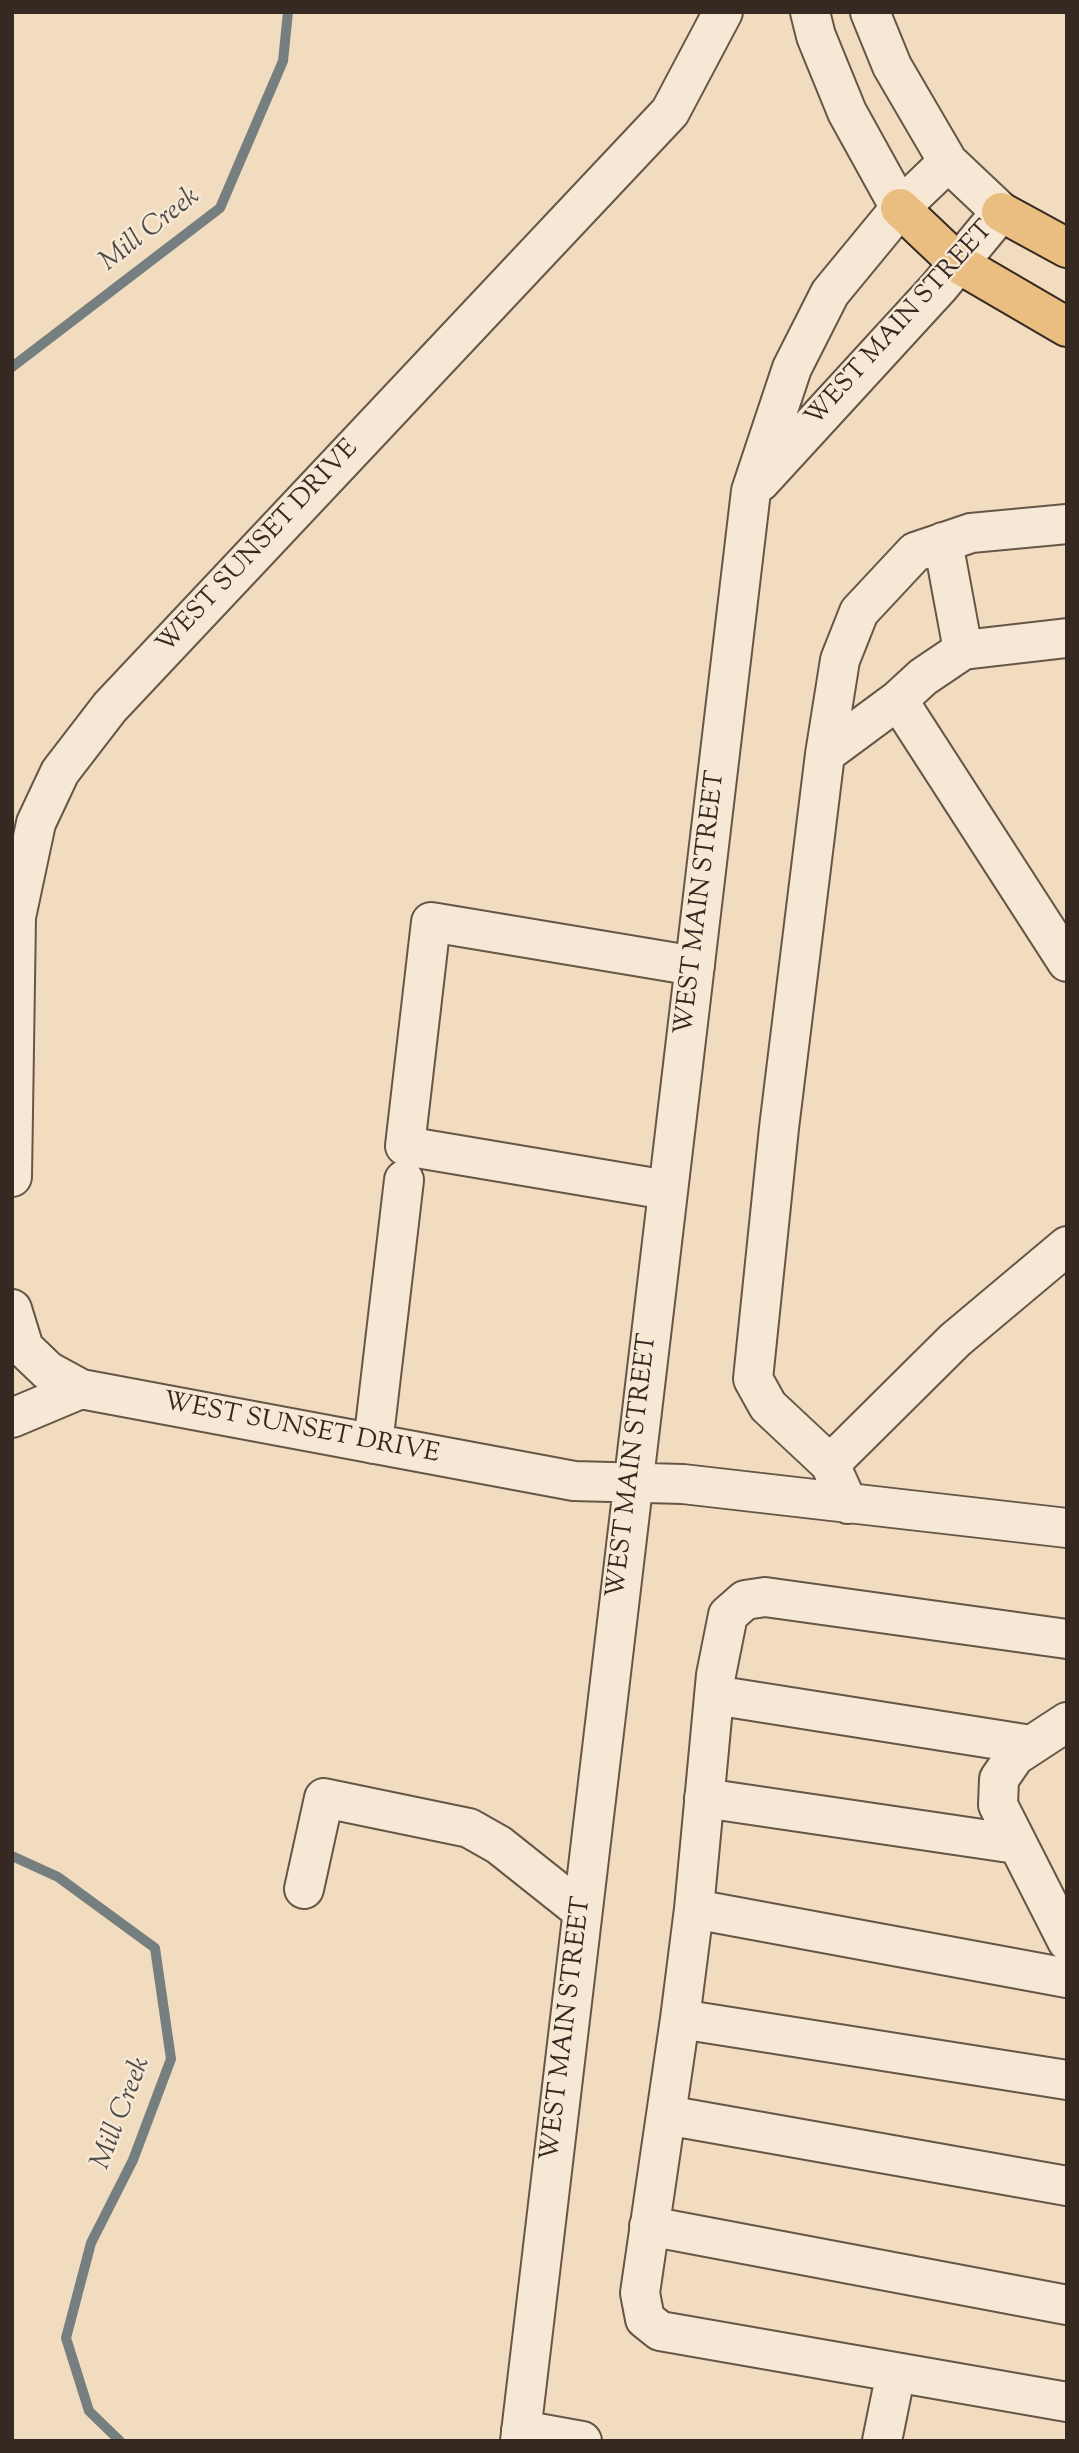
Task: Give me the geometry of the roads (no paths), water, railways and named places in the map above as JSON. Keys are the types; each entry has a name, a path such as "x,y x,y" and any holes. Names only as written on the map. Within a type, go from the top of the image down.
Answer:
{"main road":[{"path":"901,208 959,264 1067,327"},
{"path":"1001,212 1067,248"}],"street":[{"name":"WEST SUNSET DRIVE","path":"12,1177 16,916 36,823 60,772 110,707 670,112 723,12"},
{"path":"810,12 816,36 847,113 901,208"},
{"name":"WEST MAIN STREET","path":"751,491 959,264 1001,212 948,162 892,66 870,12"},
{"name":"WEST MAIN STREET","path":"521,2435 631,1482 751,491 792,368 830,293 901,208 948,162"},
{"path":"848,1504 830,1464 768,1406 753,1379 779,1128 825,754 840,660 859,612 915,552 971,533 1067,524"},
{"path":"943,542 963,650"},
{"path":"825,754 898,700 923,677 963,650 1067,638"},
{"path":"898,700 1067,962"},
{"path":"667,1190 405,1146 431,922 695,966"},
{"path":"373,1444 404,1180"},
{"path":"830,1464 955,1340 1067,1246"},
{"name":"WEST SUNSET DRIVE","path":"12,1309 24,1348 48,1371 81,1389 574,1481 682,1484 1067,1528"},
{"path":"12,1418 81,1389"},
{"path":"1067,1639 765,1597 745,1600 728,1615 714,1695 694,1909 680,2019 640,2293 645,2319 660,2331 1067,2402"},
{"path":"714,1695 1031,1745"},
{"path":"1067,1722 1015,1756 999,1780 998,1805 1067,1941"},
{"path":"304,1889 324,1798 469,1828 499,1845 582,1911"},
{"path":"704,1798 1016,1844"},
{"path":"694,1909 1067,1978"},
{"path":"680,2019 1067,2080"},
{"path":"666,2115 1067,2186"},
{"path":"649,2226 1067,2305"},
{"path":"882,2441 896,2372"},
{"path":"521,2435 582,2441"}],"waterway":[{"name":"Mill Creek","path":"12,367 220,208 283,61 288,12"},
{"name":"Mill Creek","path":"12,1856 58,1877 155,1948 171,2059 133,2160 91,2243 66,2338 89,2411 120,2441"}]}
